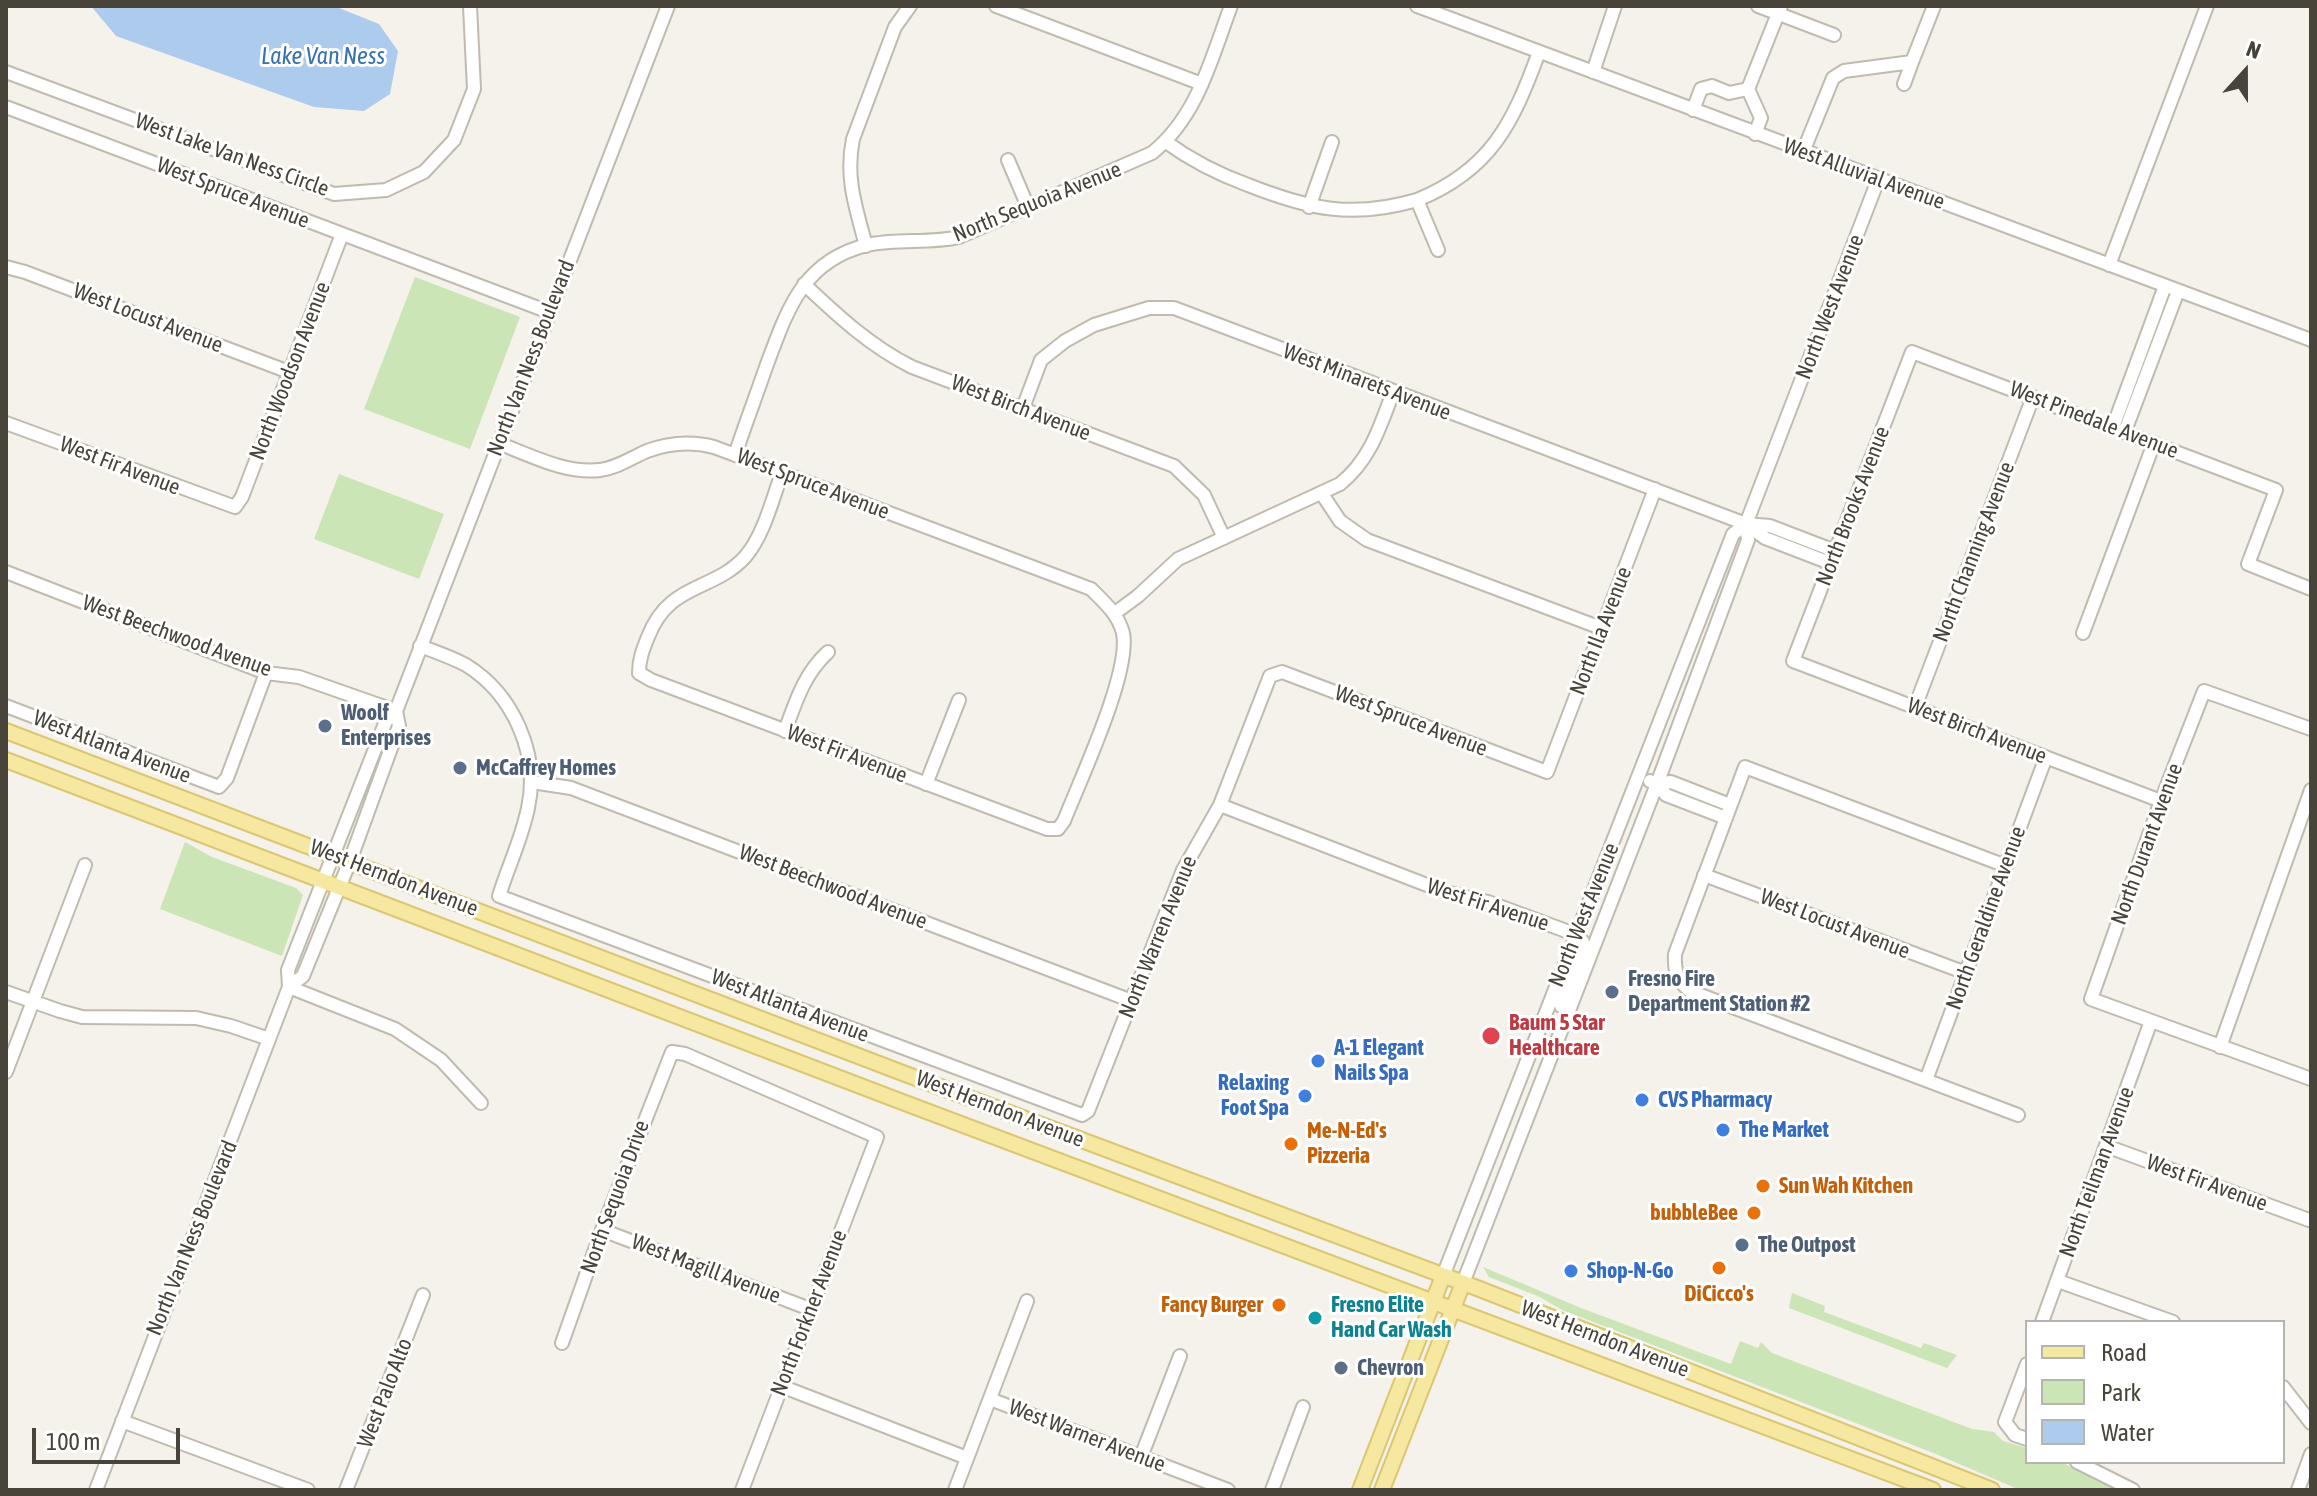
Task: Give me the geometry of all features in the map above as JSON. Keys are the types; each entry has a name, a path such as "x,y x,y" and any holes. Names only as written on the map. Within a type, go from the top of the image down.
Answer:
{"main road":[{"name":"West Herndon Avenue","path":"6,731 1463,1283 1992,1490"},
{"name":"West Herndon Avenue","path":"6,760 1933,1490"},
{"name":"North West Avenue","path":"1360,1490 1443,1276"},
{"name":"North West Avenue","path":"1381,1490 1463,1283"},
{"path":"1381,1490 1378,1476 1395,1423 1390,1412"},
{"path":"1369,1465 1369,1490"}],"street":[{"name":"West Lake Van Ness Circle","path":"6,72 334,194 386,190 424,172 454,140 474,89 470,6"},
{"name":"North Van Ness Boulevard","path":"96,1490 289,987 288,970 386,721 396,711 668,6"},
{"path":"866,246 851,185 853,139 895,27 910,6"},
{"path":"996,6 1202,84"},
{"name":"North Sequoia Avenue","path":"735,455 786,313 804,284 833,259 866,246 884,242 939,242 959,237 1138,161 1166,142 1188,114 1231,6"},
{"name":"West Alluvial Avenue","path":"1417,6 2311,340"},
{"path":"1593,72 1615,6"},
{"path":"1758,6 1779,10 1834,35"},
{"path":"1904,84 1934,6"},
{"path":"2109,265 2207,6"},
{"path":"1755,134 1761,118 1748,89 1779,10"},
{"path":"1166,142 1218,174 1309,207 1360,211 1417,200 1464,175 1501,136 1518,108 1539,52"},
{"path":"1803,152 1833,78 1844,71 1912,62"},
{"path":"1693,110 1701,89 1712,86 1729,93 1748,89"},
{"name":"West Spruce Avenue","path":"6,107 549,312"},
{"path":"1309,207 1332,142"},
{"path":"1008,160 1028,207"},
{"name":"North West Avenue","path":"1463,1283 1657,784 1748,540 1746,524 1878,180"},
{"path":"1417,200 1438,250"},
{"name":"North Woodson Avenue","path":"235,507 242,497 342,234"},
{"name":"West Locust Avenue","path":"6,267 289,372"},
{"name":"West Birch Avenue","path":"804,284 861,337 912,367 1174,466 1204,495 1224,538"},
{"path":"2119,429 2171,289"},
{"name":"West Minarets Avenue","path":"1023,408 1041,360 1065,341 1094,325 1149,308 1174,308 1746,524 1770,526 1833,557"},
{"name":"West Pinedale Avenue","path":"1912,352 2276,490 2248,564 2311,589"},
{"name":"North Brooks Avenue","path":"1793,661 1912,352"},
{"path":"1115,613 1178,559 1340,484 1361,464 1374,442 1393,392"},
{"name":"North Channing Avenue","path":"1915,707 2033,397"},
{"name":"West Fir Avenue","path":"6,423 235,507"},
{"name":"West Spruce Avenue","path":"498,443 549,462 583,470 616,466 649,451 675,444 701,444 1091,589 1115,613"},
{"path":"2083,633 2154,443"},
{"name":"West Fir Avenue","path":"782,473 752,547 733,567 678,596 668,605 652,627 639,661 639,673 926,784 1047,829 1058,829 1064,821 1121,673 1124,647 1115,613"},
{"name":"North Ila Avenue","path":"1547,772 1655,489"},
{"path":"1322,494 1340,521 1367,540 1601,628"},
{"name":"North West Avenue","path":"1443,1276 1733,534 1746,524"},
{"name":"West Beechwood Avenue","path":"6,572 266,673 299,677 396,711"},
{"path":"420,646 466,666 498,692 526,743 532,782"},
{"path":"785,731 804,679 828,652"},
{"name":"West Birch Avenue","path":"1793,661 2161,801"},
{"name":"West Spruce Avenue","path":"1275,673 1282,672 1547,772"},
{"name":"West Atlanta Avenue","path":"6,706 219,787 227,778 266,673"},
{"name":"North Warren Avenue","path":"1082,1115 1088,1111 1183,870 1220,805 1270,676 1275,673"},
{"name":"North Durant Avenue","path":"2151,1021 2091,999 2161,801 2204,691 2311,729"},
{"path":"926,784 959,700"},
{"name":"North Van Ness Boulevard","path":"289,987 303,976 350,861 399,726 396,711"},
{"name":"North Geraldine Avenue","path":"1926,1080 2046,757"},
{"path":"2006,866 1745,767 1675,954 1677,976 1681,985 1690,991 2018,1115"},
{"path":"1640,777 1657,784 1666,795 1728,811"},
{"name":"West Beechwood Avenue","path":"532,782 571,788 1132,1001"},
{"name":"West Atlanta Avenue","path":"532,782 525,822 499,896 1082,1115"},
{"path":"2220,1047 2311,790"},
{"name":"West Fir Avenue","path":"1220,805 1445,892 1488,902 1577,935"},
{"path":"6,1072 85,865"},
{"name":"West Locust Avenue","path":"1704,875 1966,973"},
{"path":"1564,1021 1560,1009 1583,942 1577,935"},
{"path":"289,987 395,1029 441,1060 481,1103"},
{"path":"6,992 82,1017 174,1017 213,1021 269,1039"},
{"path":"2151,1021 2311,1079"},
{"name":"North Teilman Avenue","path":"2043,1320 2151,1021"},
{"name":"North Forkner Avenue","path":"672,1052 685,1054 877,1137 742,1490"},
{"name":"North Sequoia Drive","path":"562,1343 602,1230 672,1052"},
{"name":"West Fir Avenue","path":"2106,1146 2309,1220"},
{"name":"West Magill Avenue","path":"602,1230 810,1309"},
{"path":"2058,1281 2167,1320"},
{"name":"West Palo Alto","path":"346,1490 423,1295"},
{"path":"955,1490 1027,1301"},
{"path":"1141,1457 1180,1356"},
{"path":"2025,1369 2005,1422 2015,1435 2025,1438"},
{"path":"781,1386 967,1458"},
{"path":"2285,1390 2311,1423"},
{"name":"West Warner Avenue","path":"990,1399 1228,1490"},
{"path":"1272,1490 1303,1407"},
{"path":"122,1421 308,1490"},
{"path":"2298,1490 2311,1454"},
{"path":"2081,1464 2133,1490"}],"green space":[{"path":"415,277 520,317 470,449 364,409"},
{"path":"339,474 444,514 419,579 314,539"},
{"path":"185,842 212,857 296,888 303,895 282,956 160,909"},
{"path":"1483,1267 1581,1308 1731,1364 1740,1341 1758,1348 1761,1342 1772,1353 1972,1429 1994,1432 2003,1441 2025,1447 2025,1464 2065,1464 2119,1490 2020,1490 1936,1454 1562,1310 1540,1297 1489,1277"},
{"path":"1792,1293 1825,1306 1824,1312 1921,1348 1924,1343 1957,1355 1947,1368 1789,1308"}],"water":[{"name":"Lake Van Ness","path":"91,6 334,6 379,24 398,51 390,94 364,111 314,107 116,36"}],"place":[{"name":"Woolf Enterprises","path":"325,726"},
{"name":"McCaffrey Homes","path":"460,768"},
{"name":"Fresno Fire Department Station #2","path":"1612,992"},
{"name":"Baum 5 Star Healthcare","path":"1491,1036"},
{"name":"A-1 Elegant Nails Spa","path":"1318,1061"},
{"name":"Relaxing Foot Spa","path":"1305,1096"},
{"name":"CVS Pharmacy","path":"1642,1100"},
{"name":"The Market","path":"1723,1130"},
{"name":"Me-N-Ed's Pizzeria","path":"1291,1144"},
{"name":"Sun Wah Kitchen","path":"1763,1186"},
{"name":"bubbleBee","path":"1754,1213"},
{"name":"The Outpost","path":"1742,1245"},
{"name":"DiCicco's","path":"1719,1268"},
{"name":"Shop-N-Go","path":"1571,1271"},
{"name":"Fancy Burger","path":"1279,1305"},
{"name":"Fresno Elite Hand Car Wash","path":"1315,1318"},
{"name":"Chevron","path":"1341,1368"}]}
